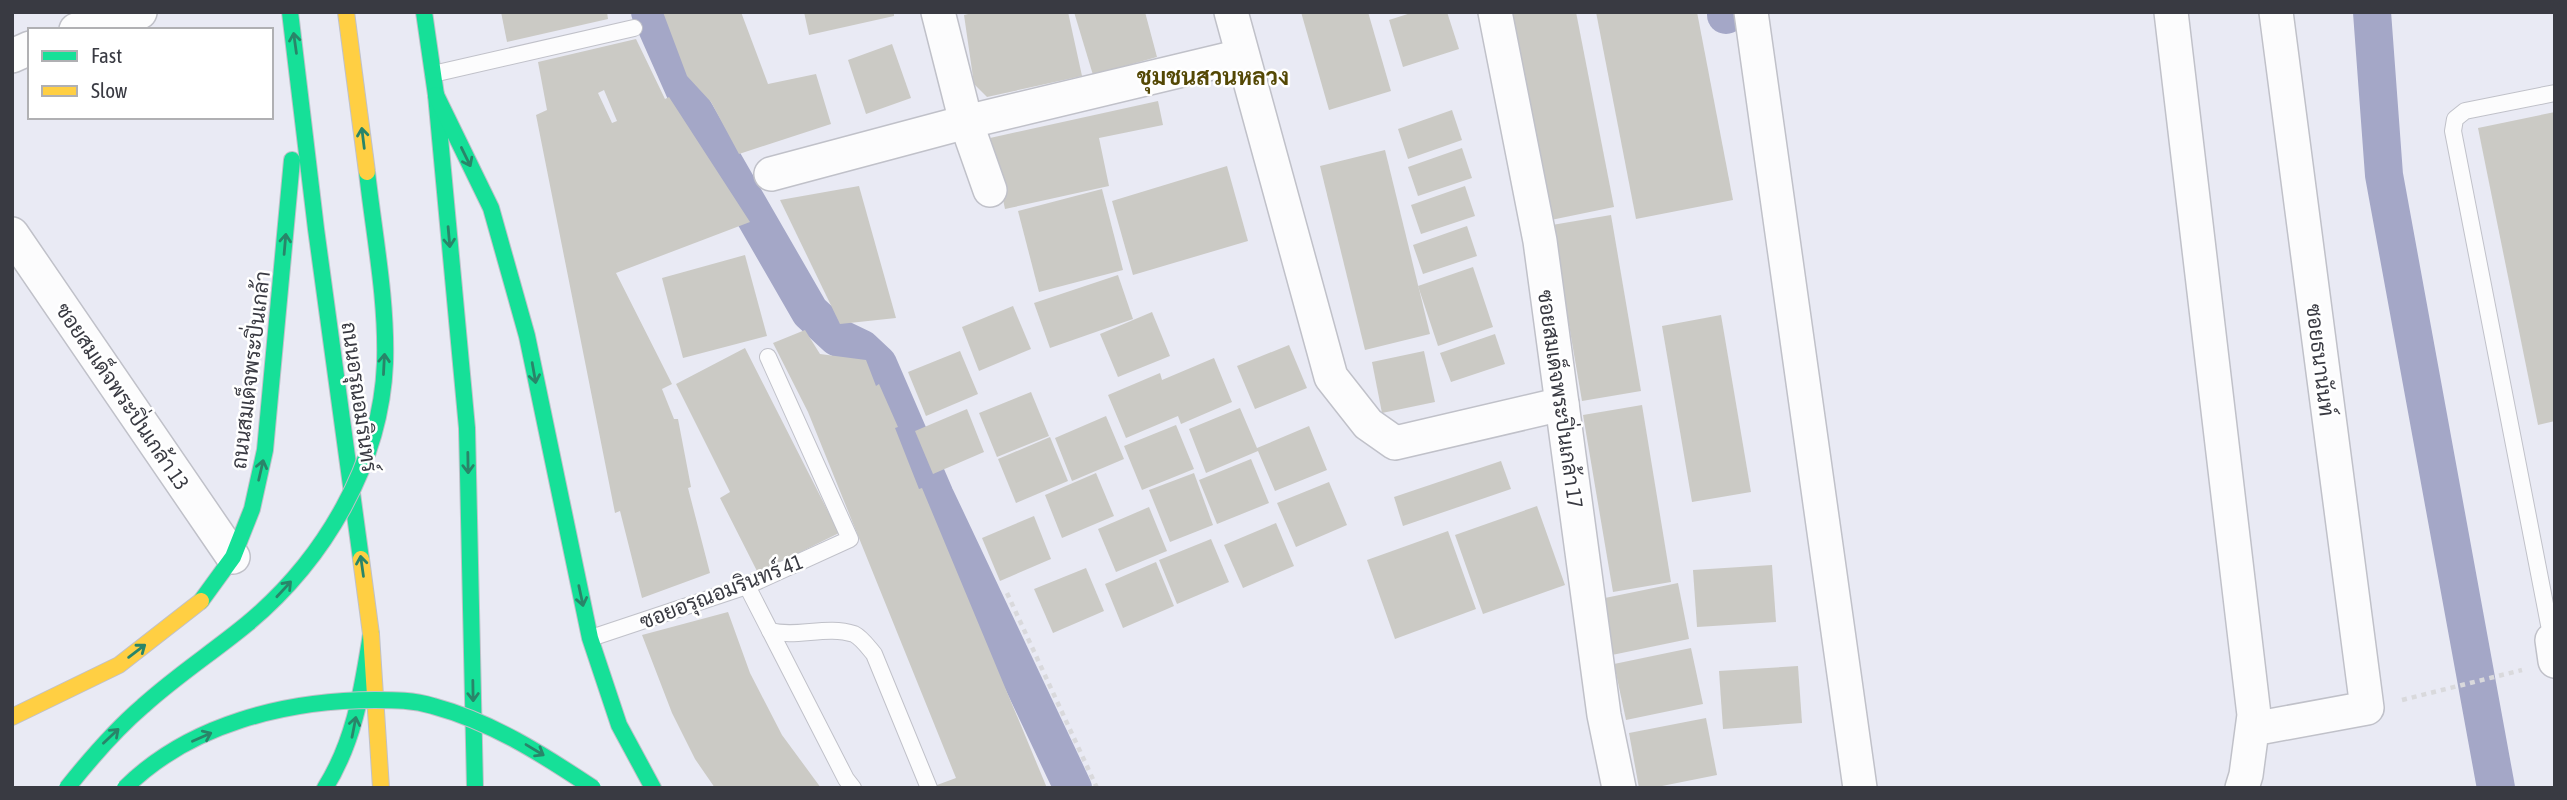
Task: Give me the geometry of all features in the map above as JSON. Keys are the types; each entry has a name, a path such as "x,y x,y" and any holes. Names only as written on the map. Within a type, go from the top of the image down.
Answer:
{"main road":[{"name":"ถนนอรุณอมรินทร์","path":"290,12 316,229 371,634 381,788"},
{"path":"67,788 100,746 153,696 250,624 280,594 312,559 340,518 357,481 382,394 385,357 382,301 346,12"},
{"path":"424,12 436,96 467,428 475,788"},
{"name":"ถนนสมเด็จพระปิ่นเกล้า","path":"12,717 119,664 206,597 233,557 252,509 265,450 299,74"},
{"path":"436,96 491,208 527,336 590,638 619,725 653,788"},
{"path":"326,788 339,768 352,738 371,634"},
{"path":"125,788 133,779 184,745 249,716 303,703 344,699 412,701 462,716 500,730 539,751 593,788"}],"street":[{"path":"82,28 128,13 140,12"},
{"path":"938,12 966,122 990,190"},
{"path":"1231,12 1331,377 1368,424 1395,443 1562,404"},
{"name":"ซอยสมเด็จพระปิ่นเกล้า 17","path":"1495,12 1540,241 1604,715 1619,788"},
{"path":"1751,12 1860,788"},
{"path":"2171,12 2254,715 2242,788"},
{"name":"ซอยธนานันท์","path":"2276,12 2367,708"},
{"path":"12,56 28,49"},
{"path":"771,174 966,122 1241,56"},
{"name":"ซอยสมเด็จพระปิ่นเกล้า 13","path":"12,234 233,557"},
{"path":"2253,729 2367,708"}],"lane":[{"path":"433,74 634,28"},
{"path":"2547,652 2453,131 2455,119 2465,111 2555,93"},
{"name":"ซอยอรุณอมรินทร์ 41","path":"590,638 747,586 849,539 768,357"},
{"path":"747,586 853,788"},
{"path":"770,631 783,634 818,631 854,635 864,642 874,654 929,788"}],"path":[{"path":"1007,593 1097,788"},
{"path":"2367,708 2547,652"}],"building":[{"path":"501,12 607,12 608,19 507,42"},
{"path":"663,12 741,12 768,84 816,74 831,124 739,154 711,102 687,76"},
{"path":"804,12 894,12 894,16 809,35"},
{"path":"977,12 1068,12 1082,76 987,97 974,84 964,15"},
{"path":"1074,12 1145,12 1157,57 1093,75"},
{"path":"1301,12 1368,12 1391,91 1329,110"},
{"path":"1414,12 1447,12 1459,49 1403,67 1389,20"},
{"path":"1510,12 1576,12 1614,207 1551,220"},
{"path":"1596,12 1697,12 1733,200 1636,219"},
{"path":"636,39 665,99 669,97 750,222 616,273 672,384 662,389 674,419 678,419 691,487 688,488 710,573 642,598 620,511 615,513 536,115 547,110 538,62","holes":["604,90 617,121 612,123 598,93"]},
{"path":"892,44 911,98 866,114 848,60"},
{"path":"1158,101 1163,125 1099,138 1109,186 1005,209 990,138"},
{"path":"1452,110 1462,140 1408,159 1398,129"},
{"path":"2555,112 2555,421 2538,425 2478,128"},
{"path":"1462,148 1472,178 1418,196 1408,167"},
{"path":"1385,150 1430,334 1365,350 1320,166"},
{"path":"1227,166 1248,241 1133,275 1112,201"},
{"path":"859,186 896,318 840,324 780,200"},
{"path":"1465,186 1475,216 1421,234 1411,205"},
{"path":"1102,189 1123,270 1039,292 1018,211"},
{"path":"1611,215 1641,391 1582,401 1552,225"},
{"path":"1467,226 1477,256 1423,274 1413,245"},
{"path":"745,255 767,336 683,358 662,278"},
{"path":"1473,267 1493,327 1438,346 1418,286"},
{"path":"1118,275 1133,319 1050,348 1034,303"},
{"path":"1013,306 1031,349 979,371 962,327"},
{"path":"1152,312 1170,356 1118,377 1100,334"},
{"path":"1721,315 1751,492 1692,502 1662,326"},
{"path":"805,330 820,354 866,360 876,386 879,384 898,427 895,428 919,489 922,488 1047,788 938,788 937,785 956,778 808,412 773,343"},
{"path":"1495,334 1505,364 1451,382 1440,353"},
{"path":"1289,345 1307,388 1255,409 1237,366"},
{"path":"745,348 839,533 758,573 720,498 730,492 676,384"},
{"path":"960,351 978,394 926,416 908,372"},
{"path":"1424,351 1435,402 1382,413 1372,362"},
{"path":"1214,358 1232,402 1181,424 1178,416 1126,438 1108,395 1160,373 1162,380"},
{"path":"1031,392 1049,436 997,457 979,413"},
{"path":"1642,405 1671,582 1613,592 1583,415"},
{"path":"1240,408 1257,448 1309,426 1327,470 1275,491 1258,451 1206,473 1189,429"},
{"path":"967,409 984,452 933,474 915,431"},
{"path":"1106,416 1124,459 1072,481 1055,438"},
{"path":"1176,425 1194,469 1142,490 1124,446"},
{"path":"1050,437 1068,481 1016,503 998,459"},
{"path":"1251,459 1269,503 1217,524 1199,480"},
{"path":"1501,461 1511,489 1403,526 1394,497"},
{"path":"1096,473 1114,516 1062,538 1045,495"},
{"path":"1194,473 1213,525 1170,542 1149,490"},
{"path":"1329,482 1347,525 1296,547 1277,503"},
{"path":"1537,506 1565,585 1483,614 1455,535"},
{"path":"1149,507 1167,551 1116,572 1098,529"},
{"path":"1034,516 1051,559 1000,581 982,538"},
{"path":"1276,523 1294,566 1243,588 1224,545"},
{"path":"1448,531 1476,609 1395,639 1367,560"},
{"path":"1211,539 1229,582 1177,604 1159,560"},
{"path":"1156,562 1174,606 1123,628 1105,584"},
{"path":"1772,565 1776,622 1697,627 1693,570"},
{"path":"1086,568 1104,611 1053,633 1034,589"},
{"path":"1678,583 1689,639 1612,655 1600,599"},
{"path":"728,612 750,673 782,735 821,788 715,788 695,759 672,713 642,635"},
{"path":"1691,648 1703,704 1626,720 1614,664"},
{"path":"1798,666 1802,723 1723,729 1719,671"},
{"path":"1706,718 1717,775 1652,788 1639,788 1629,733"}],"waterway":[{"path":"650,12 693,109 810,312 837,337 862,349 878,364 935,496 1073,788"},
{"path":"2372,12 2384,175 2496,788"}],"traffic: fast":[{"path":"290,12 316,229 361,559"},
{"path":"424,12 436,95 467,428 475,788"},
{"path":"436,95 491,208 527,336 590,638 619,725 653,788"},
{"path":"201,601 233,557 252,509 265,450 292,160"},
{"path":"67,788 103,745 133,715 275,599 323,540 360,473 373,437 381,401 385,363 382,291 367,172"},
{"path":"325,788 350,733 371,634"},
{"path":"125,788 179,747 241,720 308,705 375,700 426,704 476,721 536,751 593,788"}],"traffic: slow":[{"path":"346,12 367,172"},
{"path":"361,559 371,634 381,788"},
{"path":"12,717 119,665 201,601"}],"district":[{"name":"ชุมชนสวนหลวง","path":"1213,77"}]}
